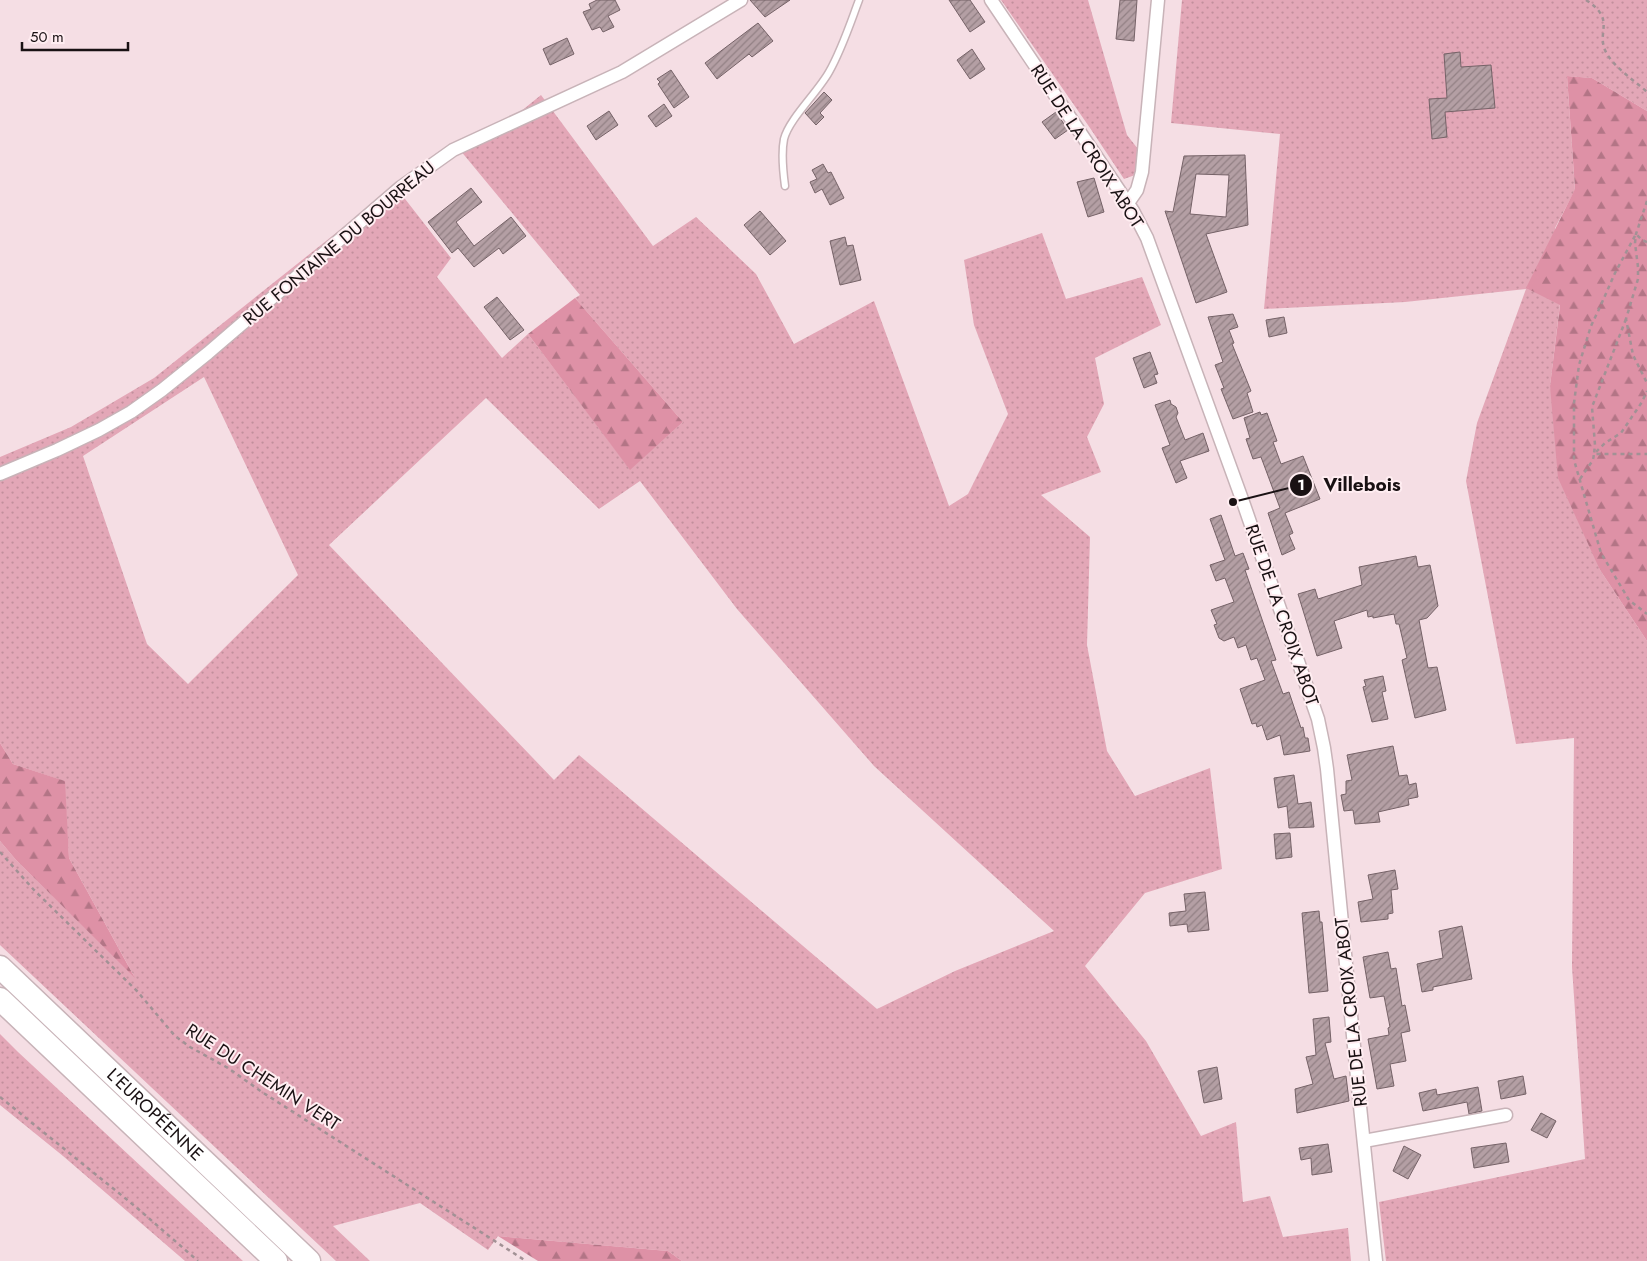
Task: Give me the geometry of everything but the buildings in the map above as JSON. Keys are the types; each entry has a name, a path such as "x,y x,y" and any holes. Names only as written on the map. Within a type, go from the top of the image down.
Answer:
{"highway":[{"name":"L'EUROPÉENNE","path":"0,967 309,1261"},
{"name":"L'EUROPÉENNE","path":"0,999 276,1261"},
{"path":"0,1006 41,1039"}],"street":[{"name":"RUE FONTAINE DU BOURREAU","path":"0,474 99,430 152,398 208,354 401,187 453,150 622,72 741,0"},
{"name":"RUE DE LA CROIX ABOT","path":"991,0 1128,203 1144,232 1246,510 1318,720 1327,769 1376,1261"},
{"path":"1128,203 1137,190 1142,172 1158,0"},
{"path":"1364,1141 1506,1115"}],"lane":[{"path":"785,186 783,154 786,133 830,72 859,0"}],"path":[{"path":"1586,0 1596,6 1602,15 1604,48 1607,54 1647,92"},
{"path":"1647,201 1636,234 1615,273 1591,326 1579,365 1574,403 1573,441 1574,460 1601,553 1629,600 1647,614"},
{"path":"1636,234 1647,242"},
{"path":"1580,479 1593,460 1594,454 1592,406 1626,319 1638,280 1636,234"},
{"path":"1626,319 1633,355 1647,383"},
{"path":"1594,454 1605,443 1621,433 1642,402 1647,391"},
{"path":"1594,454 1647,454"},
{"name":"RUE DU CHEMIN VERT","path":"0,852 34,890 137,991 175,1036 526,1261"},
{"path":"0,1097 136,1207 198,1261"}],"shaded area":[{"path":"1001,0 1088,0 1127,135 1138,149 1135,175 1124,179"},
{"path":"1182,0 1647,0 1647,111 1592,78 1567,76 1575,190 1555,228 1560,304 1550,386 1600,570 1647,641 1647,1261 1386,1261 1379,1202 1585,1159 1572,967 1574,738 1516,744 1466,481 1477,423 1526,289 1405,302 1264,309 1280,134 1171,123"},
{"path":"541,95 653,246 696,217 756,274 794,344 874,301 949,506 968,494 1008,414 974,325 964,260 1042,233 1066,299 1142,277 1161,325 1095,358 1104,404 1087,437 1101,472 1041,495 1090,537 1087,645 1107,751 1135,796 1210,768 1222,869 1145,893 1085,966 1146,1041 1201,1136 1236,1122 1243,1202 1270,1196 1283,1237 1348,1228 1351,1261 682,1261 668,1251 498,1236 488,1250 420,1203 333,1226 370,1261 336,1261 0,945 0,841 16,860 134,976 69,858 64,781 13,764 0,743 0,457 71,427 154,378 395,186 451,258 437,277 502,358 528,334 630,469 683,422 575,298 580,295 455,144 520,112","holes":["204,377 298,575 188,684 147,644 83,456","486,398 599,509 640,481 737,609 874,766 1054,931 955,971 877,1009 579,755 554,780 329,545"]},
{"path":"0,1034 243,1261 185,1261 63,1156 0,1105"}],"green space":[{"path":"1567,76 1592,78 1647,111 1647,641 1600,570 1558,478 1550,386 1560,305 1526,288 1575,189"},
{"path":"575,298 683,422 630,470 528,334"},
{"path":"0,743 13,764 65,781 69,858 135,978 16,860 0,841"},
{"path":"498,1236 668,1251 682,1261 538,1261"}],"place":[{"name":"Villebois","path":"1233,502"}]}
